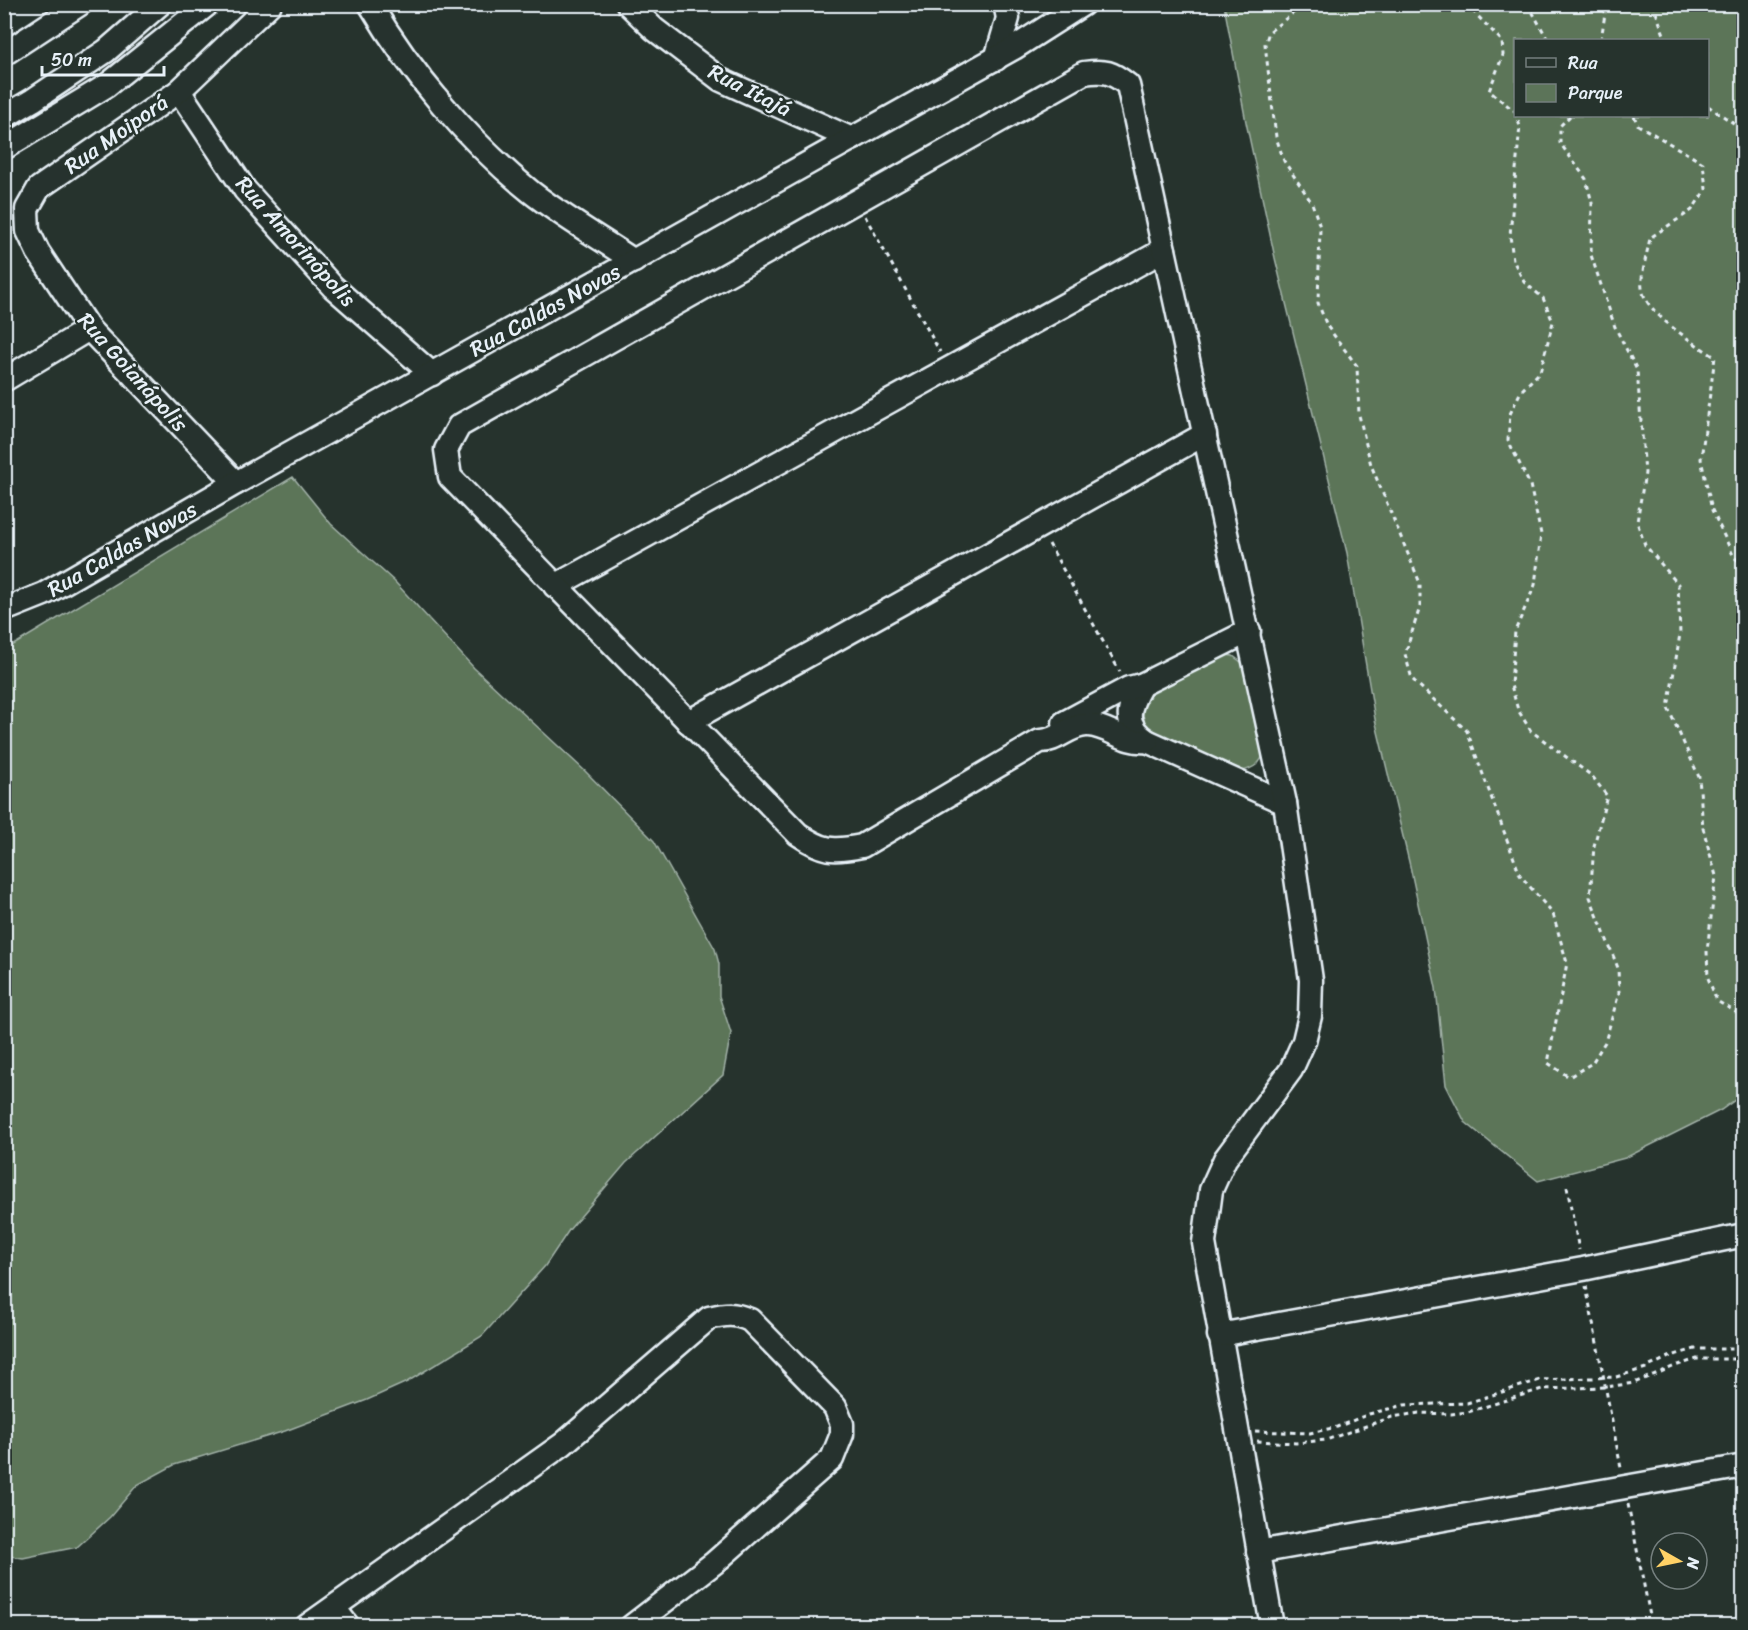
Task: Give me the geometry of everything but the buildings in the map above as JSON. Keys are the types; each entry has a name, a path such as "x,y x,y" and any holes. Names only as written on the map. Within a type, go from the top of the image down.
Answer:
{"street":[{"path":"4,54 80,4"},
{"path":"4,117 106,51 159,4"},
{"path":"173,4 189,22"},
{"path":"4,148 106,86 189,22 208,4"},
{"name":"Rua Moiporá","path":"39,188 179,91 270,4"},
{"path":"370,4 390,38 464,130 531,192 634,261"},
{"name":"Rua Itajá","path":"628,4 654,29 721,80 852,139"},
{"path":"996,59 1008,18 1005,4"},
{"name":"Rua Caldas Novas","path":"4,610 44,594 236,483 996,59 1083,4"},
{"path":"1249,631 1044,734 1040,741 862,846 838,850 815,846 798,834 450,477 446,450 459,426 1084,73 1097,71 1114,74 1128,85 1249,631 1285,803 1311,980 1310,1016 1304,1041 1292,1070 1225,1159 1211,1190 1204,1243 1272,1626"},
{"name":"Rua Amorinópolis","path":"179,91 245,190 333,287 432,374"},
{"name":"Rua Goianápolis","path":"39,188 27,209 28,231 89,329 236,483"},
{"path":"555,586 1164,250"},
{"path":"4,380 89,329"},
{"path":"688,722 1205,434"},
{"path":"1135,687 1129,722 1137,734 1147,741 1285,803"},
{"path":"1040,741 1047,742 1079,725 1098,726 1136,743 1147,741"},
{"path":"1219,1335 1583,1269 1743,1235"},
{"path":"311,1625 341,1617 563,1444 709,1318 729,1314 750,1320 835,1407 842,1424 842,1434 832,1459 714,1563 632,1626"},
{"path":"1258,1552 1743,1466"}],"path":[{"path":"1298,4 1298,9 1269,32 1265,44 1276,137 1284,161 1312,203 1320,227 1318,303 1327,326 1357,366 1359,415 1371,465 1420,583 1420,607 1405,654 1412,680 1467,730 1520,875 1553,914 1567,963 1548,1063 1569,1077 1592,1063 1605,1042 1619,993 1618,968 1590,897 1594,846 1607,796 1592,777 1531,732 1518,710 1511,685 1515,632 1535,585 1541,534 1530,485 1508,440 1510,414 1521,391 1540,372 1552,322 1543,298 1524,282 1513,260 1510,235 1520,126 1517,117"},
{"path":"1466,4 1502,41 1503,55 1489,91 1514,112"},
{"path":"1528,4 1547,39"},
{"path":"1601,39 1606,7 1604,4"},
{"path":"1653,4 1666,39"},
{"path":"1709,107 1743,130"},
{"path":"1569,117 1560,126 1560,143 1586,179 1592,203 1591,255 1615,327 1637,370 1644,473 1637,522 1645,545 1678,584 1680,634 1668,708 1699,777 1703,828 1716,876 1707,951 1708,978 1717,1001 1743,1017"},
{"path":"1634,117 1638,125 1703,163 1706,189 1692,210 1650,238 1641,289 1654,311 1672,328 1715,357 1701,459 1712,510 1734,557 1743,566"},
{"path":"856,202 949,368"},
{"path":"1040,526 1135,687"},
{"path":"1567,1187 1652,1626"},
{"path":"1237,1434 1310,1432 1337,1427 1369,1414 1404,1405 1419,1403 1451,1405 1525,1383 1547,1379 1604,1378 1632,1373 1695,1349 1743,1349"},
{"path":"1237,1434 1280,1443 1311,1442 1340,1436 1399,1416 1419,1413 1434,1415 1468,1412 1542,1389 1606,1388 1634,1383 1675,1365 1697,1359 1743,1359"}],"green space":[{"path":"1224,5 1743,5 1743,1094 1721,1110 1625,1158 1538,1181 1465,1122 1446,1085 1436,988 1375,719 1347,553 1275,258"},
{"path":"293,477 331,524 395,582 474,668 585,771 654,841 715,949 719,964 719,996 731,1033 723,1075 626,1163 569,1230 545,1266 482,1336 407,1382 367,1400 285,1431 174,1465 137,1485 110,1517 77,1547 23,1558 5,1555 5,650"},
{"path":"1226,655 1233,656 1245,665 1265,751 1256,765 1241,771 1153,735 1143,714 1146,699 1160,687"}]}
